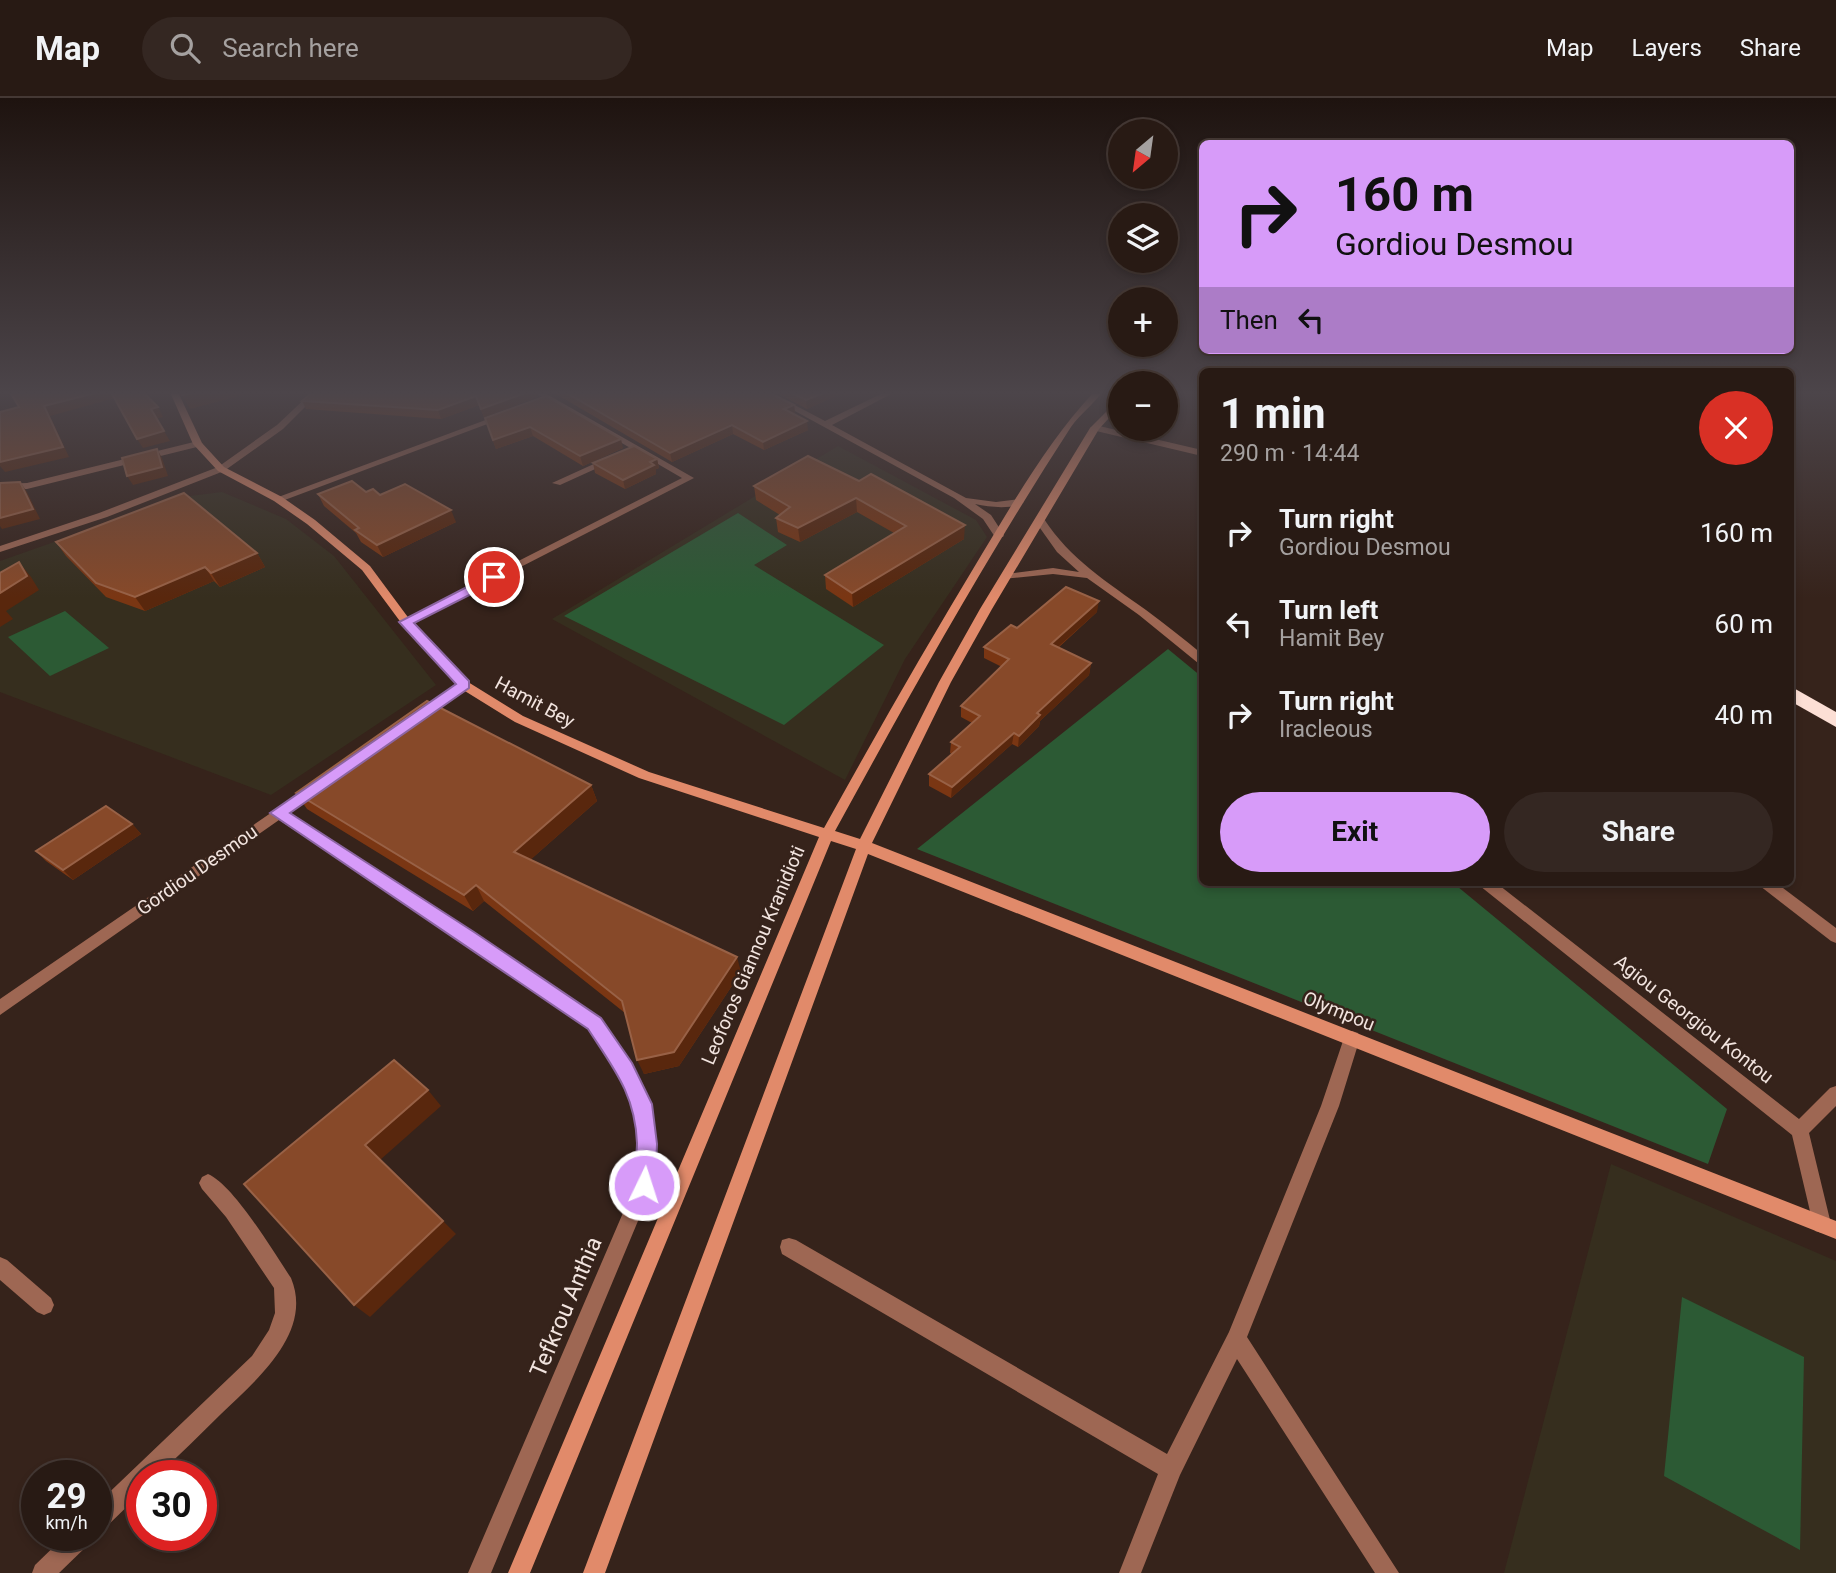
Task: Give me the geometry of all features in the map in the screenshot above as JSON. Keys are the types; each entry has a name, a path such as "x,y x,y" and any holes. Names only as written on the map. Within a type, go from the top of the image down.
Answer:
{"highway":[{"path":"1794,695 1836,721"}],"main road":[{"name":"Hamit Bey","path":"213,461 221,469 278,499 311,522 366,568 406,622 464,685 519,719 633,770 827,834"},
{"name":"Leoforos Giannou Kranidioti","path":"519,1573 827,834 914,676 1045,461"},
{"path":"594,1573 864,846 945,682 1076,461"},
{"name":"Olympou","path":"827,834 864,846 1829,1227"}],"street":[{"path":"0,487 27,486 129,461"},
{"path":"0,549 115,511 221,469 233,461"},
{"path":"278,499 382,461"},
{"path":"557,483 606,461"},
{"path":"406,622 689,478 660,461"},
{"path":"893,461 957,496 987,517 999,535"},
{"path":"957,496 986,504 1006,505 1019,502"},
{"path":"1040,521 1061,553 1199,658"},
{"path":"1006,577 1053,571 1068,572 1095,580"},
{"path":"409,722 464,685"},
{"name":"Gordiou Desmou","path":"0,1008 322,783"},
{"name":"Tefkrou Anthia","path":"278,813 457,929 595,1024 625,1069 642,1104 647,1144 644,1185 479,1573"},
{"name":"Agiou Georgiou Kontou","path":"1490,886 1800,1130"},
{"path":"1770,886 1836,937"},
{"path":"1130,1573 1171,1469 1236,1339 1330,1106 1352,1038"},
{"path":"1829,1227 1800,1130 1836,1094"},
{"path":"158,1460 258,1363 277,1336 285,1314 284,1286 233,1210 208,1183"},
{"path":"789,1247 1171,1469"},
{"path":"0,1267 44,1305"},
{"path":"1236,1339 1388,1573"},
{"path":"112,1505 126,1492"},
{"path":"43,1573 66,1551"}],"shaded area":[{"path":"813,461 866,461 976,520 987,537 905,659 845,780 552,619"},
{"path":"222,492 286,519 334,556 436,685 271,795 0,692 0,561 182,497"},
{"path":"1611,1164 1836,1261 1836,1573 1504,1573"}],"green space":[{"path":"738,513 787,545 754,565 884,645 784,725 564,616"},
{"path":"65,611 109,648 50,676 8,637"},
{"path":"1168,649 1199,675 1199,886 1457,886 1727,1109 1708,1164 917,849"},
{"path":"1682,1297 1804,1357 1800,1550 1664,1476"}],"building":[{"path":"123,461 160,461 162,467 127,476"},
{"path":"653,461 650,462 654,465 623,480 593,463"},
{"path":"799,461 818,461 859,481 871,474 965,525 852,593 825,575 906,526 856,498 798,528 776,518 790,507 754,486"},
{"path":"352,481 366,492 373,489 380,495 405,484 451,510 377,545 355,530 359,528 318,494"},
{"path":"20,482 33,509 0,518 0,483"},
{"path":"184,493 257,553 211,573 205,567 135,597 96,583 56,542"},
{"path":"19,562 27,576 0,593 0,573"},
{"path":"1066,587 1099,601 1051,644 1091,663 1037,713 1040,715 1019,736 1014,733 952,787 929,774 960,747 951,742 980,716 961,706 1009,659 984,647 1011,625 1017,628"},
{"path":"427,701 591,785 514,852 737,957 674,1052 637,1060 622,1001 476,885 464,895 296,793"},
{"path":"106,806 132,824 63,870 36,851"},
{"path":"394,1060 428,1090 365,1145 443,1221 354,1305 244,1184"}],"route":[{"path":"494,577 406,622 464,685 278,813 595,1024 625,1069 642,1104 647,1144 644,1185"}]}
